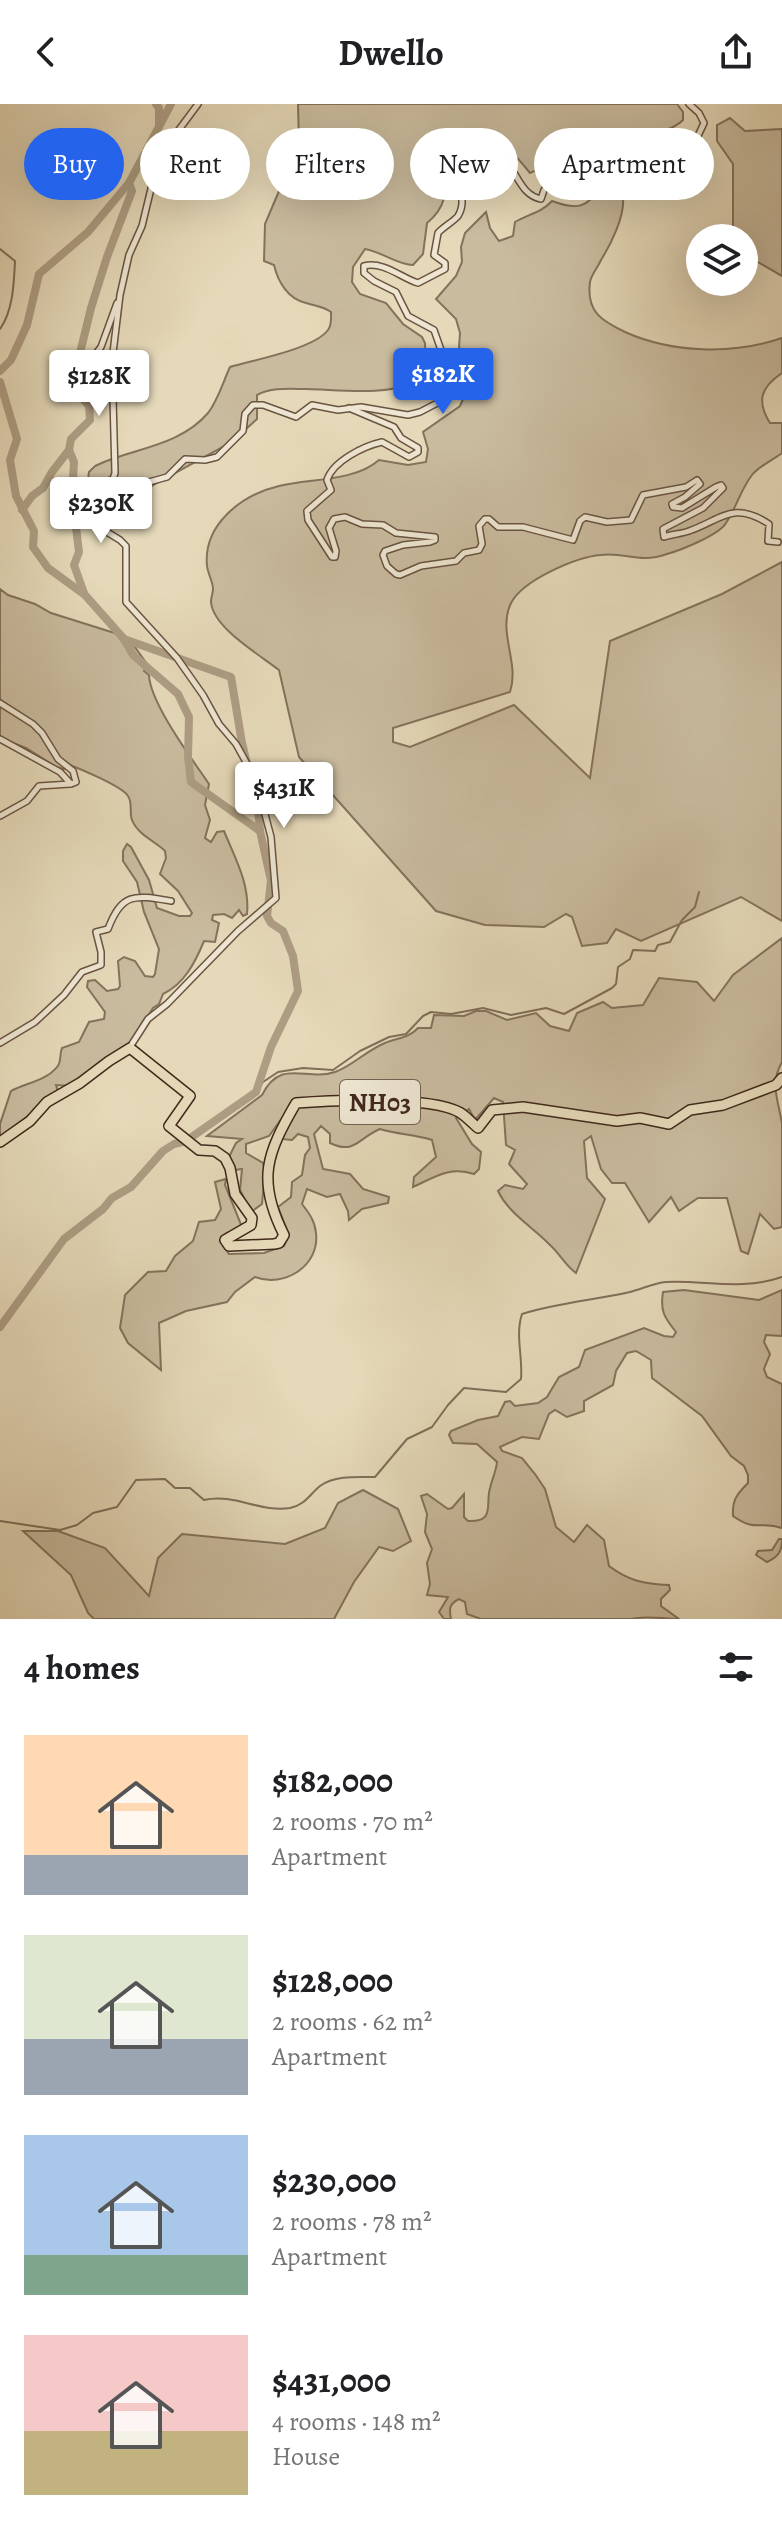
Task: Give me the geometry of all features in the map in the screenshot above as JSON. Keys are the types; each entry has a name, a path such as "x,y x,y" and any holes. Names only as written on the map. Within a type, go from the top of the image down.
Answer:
{"main road":[{"name":"NH03","path":"130,1048 190,1096 169,1126 195,1148 215,1151 225,1158 230,1168 235,1194 252,1218 251,1225 225,1240 229,1246 279,1243 284,1235 275,1219 265,1182 276,1141 296,1103 353,1100 425,1102 457,1111 478,1128 492,1110 523,1107 617,1121 640,1118 669,1124 690,1110 723,1105 776,1085 782,1078"},
{"path":"0,1142 30,1121 51,1099 130,1048"}],"street":[{"path":"130,1048 148,1019 276,898 277,888 271,837 256,780 236,744 219,724 177,658 126,602 126,546 102,529 92,501 81,493 113,479 115,473 112,361 120,295 155,172 178,131 198,104"},
{"path":"92,501 106,494 167,477 185,459 217,457 243,431 245,414 253,405 263,405 296,417 312,405 338,410 361,407 408,415 443,400 441,350 434,330 408,316 396,292 364,273 364,266 370,263 401,273 418,283 445,269 445,263 434,255 438,233 457,217 462,204 456,178 471,156 487,161 505,160 533,198 541,199 544,190 556,179 580,194 587,174 582,155 590,149 584,146 586,144 591,142 603,146 627,158 638,152 697,138 704,123 689,104"},
{"path":"86,398 93,384 94,356 101,347 120,295"},
{"path":"349,408 394,427 401,438 418,448 418,452 409,457 382,442 362,448 331,472 327,480 331,490 307,511 308,520 332,557 335,557 336,551 329,528 339,517 362,524 376,523 396,533 435,537 430,542 385,551 383,555 387,566 400,575 421,566 456,561 464,553 479,550 482,544 479,526 485,519 498,527 523,527 573,540 580,521 585,517 607,522 631,520 643,495 686,487 697,480 700,484 672,504 673,507 682,508 716,487 721,485 723,488 703,508 663,529 664,537 673,532 688,531 720,515 740,513 769,524 768,541 778,542"},
{"path":"0,703 42,733 51,750 73,771 76,782 39,786 27,801 0,816"},
{"path":"0,739 60,772 71,784"},
{"path":"0,1043 35,1022 64,995 82,972 101,965 96,932 108,929 117,906 145,897 171,901"}],"shaded area":[{"path":"298,104 677,104 683,112 683,120 670,128 534,128 534,171 530,173 518,160 518,128 410,128 410,200 443,200 442,205 427,223 423,254 413,265 365,249 353,267 352,282 360,294 386,303 403,324 422,337 426,367 420,381 379,390 288,389 263,392 257,395 257,419 232,442 153,485 130,506 108,511 99,504 90,489 89,472 95,466 169,440 196,424 212,408 230,367 310,343 329,328 331,312 294,298 281,283 274,265 264,261 265,224 275,200 394,200 394,128 299,128"},
{"path":"730,118 745,131 782,129 782,276 758,262 758,224 733,224 733,164 717,141 717,125"},
{"path":"590,200 623,200 620,221 591,279 589,292 593,308 609,324 643,339 682,348 743,347 782,338 782,373 765,389 762,401 770,423 782,423 782,453 752,475 726,523 708,537 657,557 590,557 551,571 527,586 517,594 507,614 512,670 510,692 393,728 393,742 410,747 514,705 590,778 610,641 722,594 782,562 782,921 741,897 641,941 616,929 607,943 582,946 572,917 566,914 544,927 485,925 436,911 299,757 279,670 228,631 214,612 211,602 213,586 207,566 207,551 218,525 238,504 265,490 291,483 345,476 379,460 408,465 426,462 428,449 423,432 460,406 466,392 466,363 459,347 460,333 456,319 436,299 456,276 462,262 461,247 465,233 486,212 490,228 499,241 513,236 515,222 552,201 568,206"},
{"path":"0,589 51,613 124,636 132,643 147,664 144,671 149,675 164,715 209,784 205,805 210,820 205,838 211,842 217,832 224,831 241,871 247,914 243,916 239,910 232,918 224,914 213,915 212,920 219,923 215,942 204,941 188,972 177,985 163,994 130,1044 71,1086 56,1085 58,1091 0,1139 0,1124 11,1091 52,1072 59,1063 62,1048 79,1042 89,1022 104,1019 105,1012 87,987 88,981 95,980 107,991 118,989 118,961 124,957 135,961 145,976 153,977 155,974 159,949 144,912 137,882 123,861 127,844 149,880 157,908 179,916 190,916 192,913 178,891 160,874 166,858 165,851 135,825 129,799 124,792 65,763 64,769 56,767 26,748 0,738"},
{"path":"782,938 782,1062 775,1085 782,1124 782,1227 774,1229 760,1214 748,1254 741,1251 727,1198 698,1198 679,1211 671,1197 649,1222 625,1183 612,1183 601,1169 591,1136 584,1141 587,1178 605,1199 576,1273 515,1213 498,1191 505,1185 523,1189 527,1184 509,1164 515,1150 506,1145 503,1102 494,1098 475,1120 469,1109 456,1118 472,1144 481,1152 479,1169 474,1174 457,1171 443,1174 413,1187 414,1177 436,1157 432,1140 380,1129 345,1147 330,1143 330,1134 321,1126 314,1134 323,1169 350,1174 363,1189 389,1197 388,1203 362,1209 349,1220 340,1194 327,1197 307,1189 302,1204 314,1225 316,1245 298,1272 277,1279 255,1277 227,1302 186,1311 159,1323 161,1370 128,1343 120,1328 125,1295 148,1272 166,1271 175,1256 193,1241 199,1222 215,1220 221,1209 215,1182 226,1179 225,1185 242,1227 225,1234 220,1241 229,1254 264,1253 284,1246 289,1235 278,1207 291,1197 292,1182 302,1175 305,1155 310,1148 308,1137 298,1134 292,1140 281,1139 286,1129 280,1121 269,1136 246,1144 246,1153 263,1163 265,1171 262,1204 251,1212 240,1190 242,1169 235,1170 228,1159 236,1143 242,1139 207,1136 262,1095 277,1077 295,1073 335,1072 378,1046 407,1036 418,1028 431,1028 434,1015 464,1016 486,1011 507,1020 536,1013 550,1026 569,1031 577,1013 603,1002 612,1008 643,1005 659,978 697,982 714,1001 733,975"},
{"path":"684,1290 759,1300 782,1290 782,1336 766,1335 764,1342 770,1354 764,1369 767,1377 782,1384 782,1528 748,1524 733,1516 736,1498 748,1483 744,1466 731,1456 702,1416 652,1378 651,1360 636,1351 627,1353 616,1371 613,1385 584,1401 584,1411 567,1417 555,1410 549,1414 539,1439 522,1437 500,1447 502,1451 522,1458 535,1474 545,1489 556,1527 574,1542 587,1525 604,1540 609,1566 637,1581 669,1585 670,1590 661,1599 661,1606 679,1619 481,1619 467,1614 465,1602 459,1599 450,1607 451,1619 444,1619 439,1612 448,1597 427,1595 430,1584 427,1563 432,1549 425,1532 427,1514 421,1496 427,1494 448,1509 464,1494 464,1517 468,1521 483,1519 488,1511 497,1462 477,1444 453,1443 449,1435 451,1431 498,1416 505,1402 510,1401 515,1406 538,1403 547,1397 559,1377 579,1367 585,1350 644,1328 673,1337 676,1332 663,1309 663,1292"},
{"path":"363,1490 398,1509 411,1541 393,1551 379,1547 354,1582 334,1619 94,1619 88,1613 71,1575 23,1531 58,1531 105,1548 149,1596 158,1558 182,1534 285,1544 325,1528 338,1503"},
{"path":"782,1539 781,1547 774,1558 767,1562 756,1555 758,1551 772,1550"}],"waterway":[{"path":"156,104 159,108 159,126"},
{"path":"0,371 11,360 27,325 39,274 88,232 129,183 171,104"},
{"path":"22,510 32,496 43,488 69,450 71,439 90,420 89,406 76,391 81,349 107,257 132,191 129,183"},
{"path":"0,249 15,261 10,305 0,329"},
{"path":"0,382 17,439 10,460 16,496 34,531 33,547 48,568 85,595 124,639 133,655 178,694 189,717 191,782 260,831 271,881 267,916 283,931 293,956 298,991 271,1047 256,1092 186,1141 163,1151 131,1187 112,1198 103,1209 64,1239 0,1327"},
{"path":"69,450 74,462 72,495 79,552 74,565 84,593"},
{"path":"124,639 231,677 260,831"},
{"path":"256,1092 263,1082 278,1072 303,1068 333,1070 360,1051 389,1037 406,1034 431,1012 451,1014 483,1008 511,1015 546,1008 564,1014 612,988 616,984 618,967 630,959 633,950 655,951 658,945 670,942 682,920 695,907 699,892"},
{"path":"0,1521 60,1530 77,1525 93,1513 117,1507 136,1480 165,1479 175,1488 190,1488 204,1500 226,1499 279,1509 295,1507 320,1486 333,1480 375,1477 407,1439 432,1427 464,1388 506,1392 521,1379 519,1330 522,1314 662,1283 738,1284 782,1277"}]}
